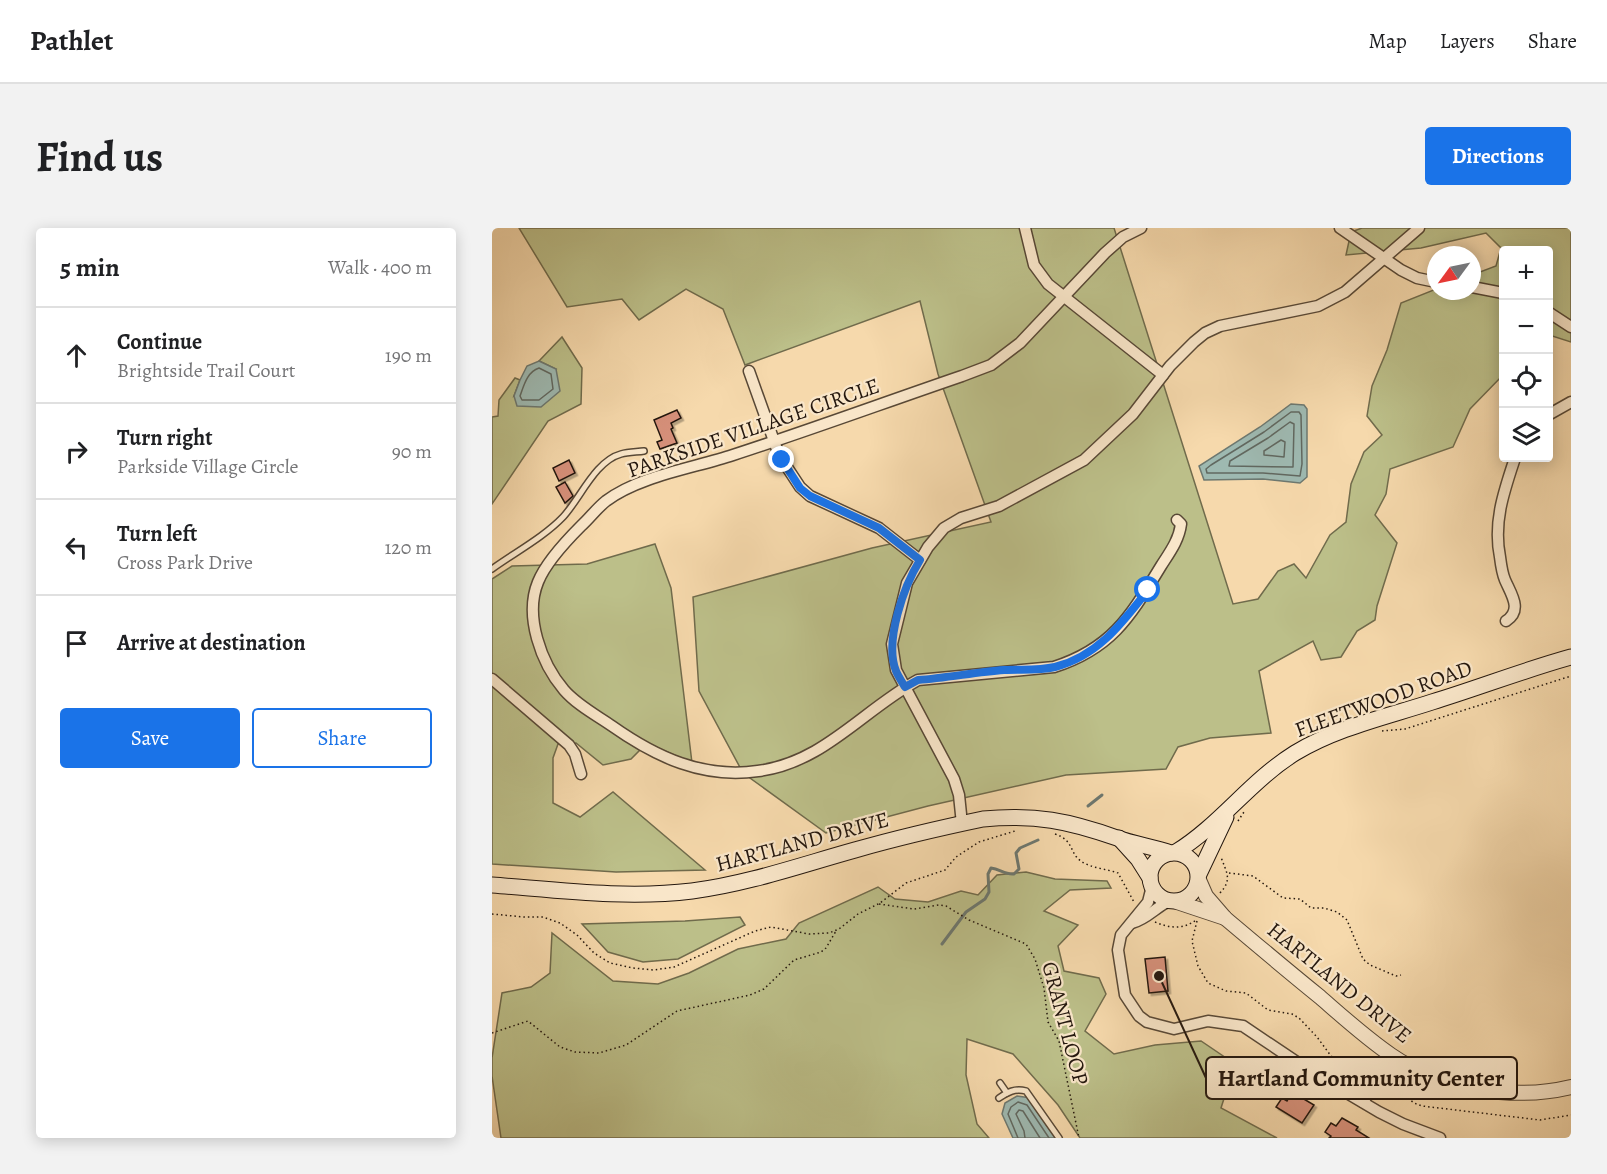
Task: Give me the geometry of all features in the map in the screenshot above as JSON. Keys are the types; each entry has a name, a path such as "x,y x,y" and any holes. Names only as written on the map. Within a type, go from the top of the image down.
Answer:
{"main road":[{"name":"FLEETWOOD ROAD","path":"1173,853 1202,835 1276,765 1310,744 1362,724 1571,657"},
{"name":"FLEETWOOD ROAD","path":"1199,877 1228,812"},
{"name":"HARTLAND DRIVE","path":"492,885 608,894 654,895 693,891 765,876 882,842 999,817 1040,818 1082,825 1190,858 1196,865 1199,877"},
{"name":"HARTLAND DRIVE","path":"1119,838 1138,859 1162,898 1173,901"},
{"path":"1151,882 1155,862 1160,857 1173,853"},
{"path":"1173,901 1192,895 1199,877"}],"street":[{"path":"1025,228 1032,258 1037,270 1048,284 1163,375"},
{"name":"PARKSIDE VILLAGE CIRCLE","path":"905,687 857,724 811,755 775,768 730,774 708,772 658,753 626,736 574,700 546,662 537,633 533,610 538,582 554,556 594,511 618,493 645,481 774,441 991,364 1030,334 1105,253 1123,237 1142,228"},
{"path":"1340,228 1417,278 1427,280"},
{"path":"962,824 954,779 896,670 892,644 905,590 928,547 944,528 961,518 999,506 1084,460 1133,414 1163,375 1205,333 1220,326 1318,306 1333,300 1419,228"},
{"path":"1481,289 1499,292"},
{"path":"1553,315 1571,327"},
{"path":"749,371 782,460 805,492 879,528 920,560"},
{"path":"1553,412 1571,402"},
{"path":"1506,621 1511,617 1515,604 1514,596 1506,583 1496,537 1497,522 1514,462"},
{"path":"905,687 918,680 1054,667 1089,652 1116,630 1148,590 1170,554 1180,532 1180,524 1177,520"},
{"path":"492,679 569,745 575,754 581,774"},
{"name":"HARTLAND DRIVE","path":"1199,877 1206,896 1225,918 1392,1056 1441,1079 1482,1089 1502,1092 1534,1092 1571,1087"},
{"path":"1151,882 1148,902 1121,935 1119,944 1125,995 1132,1007 1147,1022 1174,1029 1208,1021 1243,1026 1313,1073 1363,1102 1402,1124 1440,1138"},
{"path":"1132,923 1142,920 1155,909 1173,901"},
{"name":"HARTLAND DRIVE","path":"1173,901 1225,918"},
{"path":"1363,1102 1392,1056"}],"lane":[{"path":"492,569 562,518 598,469 611,458 622,454 644,452"},
{"path":"1000,1083 1007,1093"},
{"path":"999,1098 1019,1089 1026,1091 1059,1138"}],"path":[{"path":"1381,731 1405,729 1571,676"},
{"path":"1233,828 1247,808"},
{"path":"492,914 543,917 560,923 577,935 594,953 610,963 633,969 654,970 674,967 755,931 771,927 809,934 837,930 844,927 858,914 879,904 906,883 945,870 956,857 978,842 1022,830"},
{"path":"1053,834 1069,842 1081,862 1118,873 1140,909"},
{"path":"1214,898 1226,886 1228,873 1221,853"},
{"path":"1228,873 1253,876 1283,898 1300,899 1311,908 1324,908 1337,912 1347,920 1362,959 1396,976 1401,975"},
{"name":"GRANT LOOP","path":"879,904 914,909 939,905 1026,944 1035,959 1044,988 1048,1022 1059,1041 1079,1138"},
{"path":"1150,918 1168,927 1179,928 1190,925 1197,919 1192,941 1198,966 1208,983 1226,991 1246,993 1268,1010 1292,1014 1299,1018 1317,1037 1330,1056 1348,1066 1364,1068 1379,1076 1398,1088 1413,1103 1540,1120 1571,1115"},
{"path":"492,1033 528,1022 560,1047 575,1052 599,1053 626,1045 678,1011 750,995 764,989 794,960 821,952 826,948 833,940 837,930"}],"green space":[{"path":"519,228 1114,228 1233,604 1258,599 1278,571 1294,564 1306,578 1330,535 1346,522 1351,484 1364,452 1382,435 1367,416 1372,386 1387,350 1401,303 1427,293 1427,300 1481,300 1481,272 1496,266 1499,255 1499,379 1470,409 1453,447 1390,469 1386,494 1375,515 1397,543 1377,606 1375,620 1357,631 1341,657 1321,660 1313,641 1259,671 1271,733 1210,738 1178,747 1166,769 1066,775 928,806 826,833 743,773 699,691 693,597 872,548 991,522 938,374 920,301 745,365 723,309 686,289 639,320 622,299 567,307"},
{"path":"1362,228 1571,228 1571,342 1553,336 1553,246 1499,246 1486,233 1421,248 1346,255 1351,232"},
{"path":"562,337 582,368 581,404 548,421 492,504 492,417 498,416 499,400 515,378 520,380 514,396 556,369 539,361"},
{"path":"655,544 671,588 692,763 647,743 631,759 603,765 576,743 558,744 553,758 553,803 580,817 613,792 705,870 616,872 492,864 492,579 512,566 587,564"},
{"path":"1026,872 1055,879 1107,881 1111,888 1070,890 1044,911 1078,925 1058,946 1064,971 1099,978 1106,994 1085,1031 1114,1054 1155,1045 1201,1041 1235,1064 1221,1108 1277,1138 1080,1138 1058,1105 1013,1054 967,1039 966,1075 977,1124 989,1138 501,1138 492,1076 492,1058 502,993 531,987 550,973 552,933 613,981 658,984 689,973 738,949 786,939 799,923 878,887 895,899 928,902 961,891 978,895 997,875"},
{"path":"740,917 745,925 678,959 643,962 608,952 582,924 685,921"}],"water":[{"path":"539,361 556,369 560,391 541,407 517,406 514,396 520,380 527,366"},
{"path":"1291,404 1304,405 1307,409 1307,477 1300,483 1263,479 1204,480 1199,466"},
{"path":"1017,1096 1031,1098 1056,1138 1013,1138 1002,1114 1005,1103"}],"building":[{"path":"677,410 681,418 671,423 673,428 671,429 677,443 660,449 657,442 662,440 654,420"},
{"path":"569,460 575,473 559,481 553,468"},
{"path":"565,482 573,496 565,503 556,487"},
{"path":"1165,957 1168,991 1149,993 1145,959"},
{"path":"1292,1092 1314,1105 1302,1123 1276,1107 1282,1098 1287,1101"},
{"path":"1342,1118 1358,1127 1356,1130 1369,1138 1329,1138 1331,1136 1325,1132 1331,1123 1336,1126"}],"waterway":[{"path":"1088,806 1102,795"},
{"path":"942,944 966,912 985,899 989,892 988,874 991,868 1014,874 1019,869 1016,853 1020,848 1038,840"}],"place":[{"name":"Hartland Community Center","path":"1159,976"}],"route":[{"path":"782,460 800,488 810,496 879,528 920,560 902,597 892,644 896,670 905,687 918,680 1054,667 1073,661 1089,652 1116,630 1136,608 1148,590"}]}
